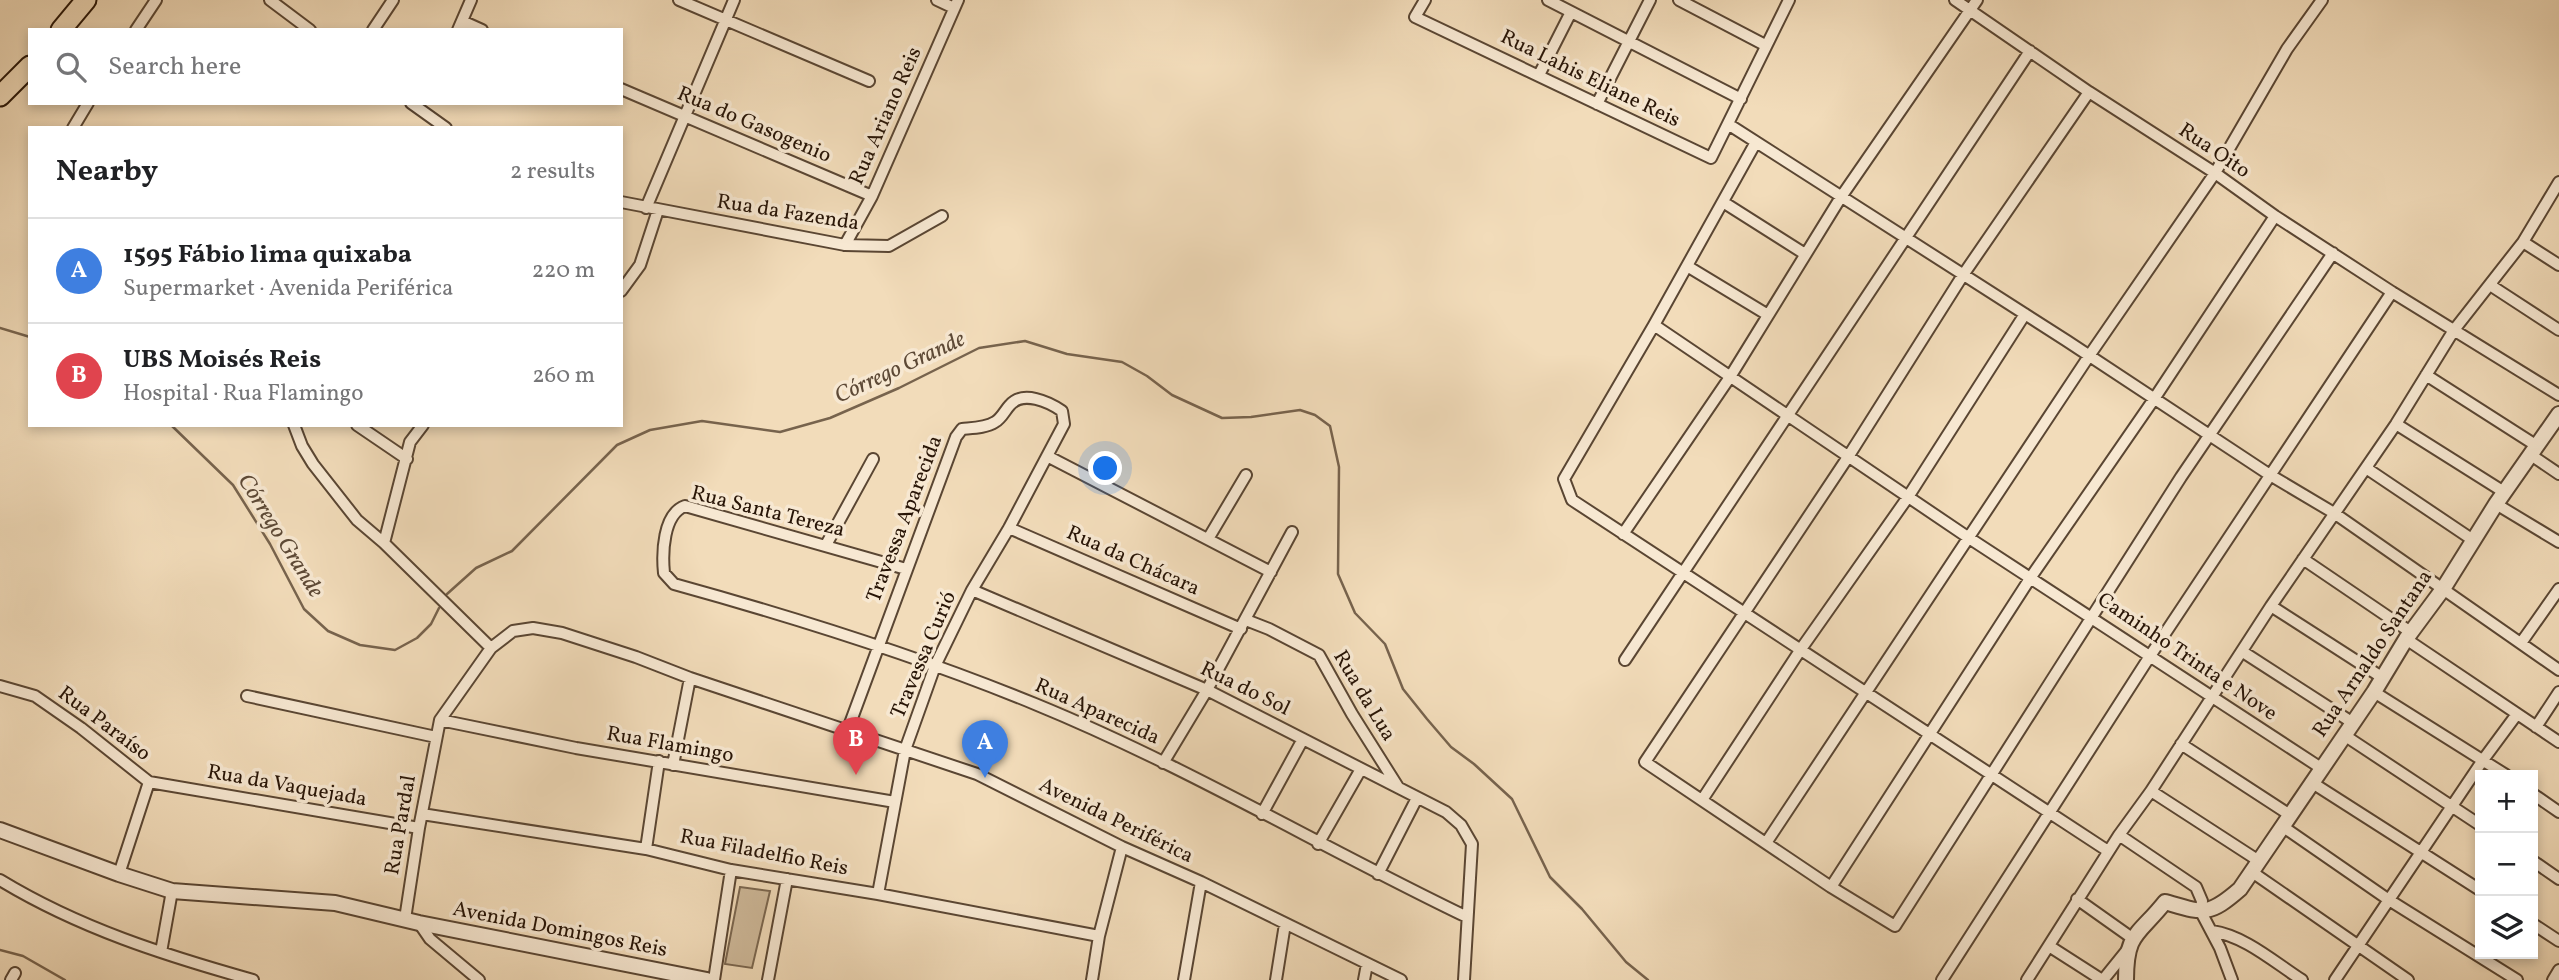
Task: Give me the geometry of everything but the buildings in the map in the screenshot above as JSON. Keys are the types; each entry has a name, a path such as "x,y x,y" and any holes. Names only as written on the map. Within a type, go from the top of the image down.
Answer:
{"highway":[{"path":"63,28 86,0"},
{"path":"0,96 28,68"}],"street":[{"path":"137,28 156,0"},
{"path":"270,0 307,28"},
{"path":"374,28 393,0"},
{"path":"460,25 471,0"},
{"path":"679,0 869,81"},
{"path":"623,288 640,265 652,209 734,0"},
{"path":"937,0 956,4"},
{"name":"Rua Lahis Eliane Reis","path":"1425,0 1415,17 1710,158 1728,124"},
{"path":"1548,0 1741,99"},
{"path":"1597,104 1650,0"},
{"path":"1679,0 1765,45"},
{"path":"1789,0 1728,124 2270,475 2334,513 2559,670"},
{"name":"Rua Oito","path":"1955,0 2275,216 2559,396"},
{"path":"1623,534 1730,377 1841,197 1977,0"},
{"path":"1766,843 2089,356 2215,173 2287,49 2322,0"},
{"name":"Rua Ariano Reis","path":"845,245 872,196 956,4"},
{"path":"1539,75 1571,12"},
{"path":"1625,660 2030,51"},
{"name":"Rua do Gasogenio","path":"623,90 872,196"},
{"path":"2089,92 1963,275 1848,457 1645,762 1831,887 1895,926 2210,435 2333,253"},
{"path":"74,126 87,105"},
{"path":"425,107 438,126"},
{"path":"1756,142 1564,479 1572,500 2108,851"},
{"path":"2026,980 2108,851 2396,424 2454,330 2556,196 2559,181"},
{"name":"Rua da Fazenda","path":"623,202 845,245 889,246 942,216"},
{"path":"1723,202 1805,254"},
{"path":"1831,887 2031,577 2154,399 2275,216"},
{"path":"2523,242 2559,265"},
{"path":"1687,266 1768,315"},
{"path":"2490,285 2559,330"},
{"path":"1942,980 2150,656 2392,292"},
{"path":"1702,800 1801,649 1908,497 2025,314"},
{"name":"Caminho Trinta e Nove","path":"1654,325 1969,538 2093,617 2211,699 2321,768"},
{"path":"2426,375 2534,451 2559,474"},
{"name":"Travessa Aparecida","path":"848,729 877,644 956,437 962,429 996,422 1012,402 1032,398 1052,404 1062,411 1064,424 1049,452"},
{"name":"Rua Arnaldo Santana","path":"2207,910 2223,904 2240,889 2443,589 2500,498 2559,414"},
{"path":"2396,424 2559,542"},
{"path":"295,427 313,464 357,520 491,648 440,720"},
{"path":"360,427 407,459"},
{"path":"384,543 410,442 421,427"},
{"path":"1049,452 1270,572"},
{"name":"Travessa Curió","path":"878,894 905,750 935,666 972,590 1009,528 1049,452"},
{"path":"826,545 873,459"},
{"path":"2366,468 2473,540"},
{"path":"1208,539 1245,475"},
{"name":"Rua Santa Tereza","path":"692,589 674,584 664,573 662,555 671,517 676,509 685,506 906,569"},
{"name":"Rua da Chácara","path":"1009,528 1243,625"},
{"path":"1163,763 1207,690 1292,532"},
{"path":"2303,559 2559,742"},
{"name":"Rua Aparecida","path":"692,589 877,644 1037,705 1163,763 1318,844 1467,917"},
{"path":"2521,643 2554,605 2559,589"},
{"name":"Rua do Sol","path":"972,590 1207,690 1446,812 1461,825 1472,844 1467,917"},
{"path":"2272,606 2383,678"},
{"name":"Rua da Lua","path":"1243,625 1269,629 1319,655 1399,789"},
{"name":"Avenida Periférica","path":"491,648 513,631 533,628 562,633 977,774 1122,847 1201,882 1401,980"},
{"path":"2243,652 2475,822"},
{"path":"673,765 690,678"},
{"name":"Rua Paraíso","path":"0,686 35,696 81,728 149,782"},
{"path":"2374,692 2498,770"},
{"path":"2536,727 2559,692"},
{"path":"247,696 436,737"},
{"path":"2335,980 2420,852 2517,714"},
{"name":"Rua Pardal","path":"412,921 419,828 440,720"},
{"name":"Rua Flamingo","path":"440,720 576,748 895,802"},
{"path":"1262,814 1303,738"},
{"path":"2180,744 2389,900 2517,980"},
{"path":"646,849 659,761"},
{"path":"1318,844 1361,769"},
{"path":"119,874 149,782"},
{"name":"Rua da Vaquejada","path":"149,782 419,828"},
{"path":"2311,782 2475,887"},
{"path":"2151,791 2408,980"},
{"path":"2538,797 2559,812"},
{"path":"1378,874 1417,798"},
{"name":"Rua Filadelfio Reis","path":"422,814 646,849 731,870 878,894 1099,936"},
{"name":"Avenida Domingos Reis","path":"0,830 172,891 335,904 707,980"},
{"path":"2119,835 2196,887 2232,980"},
{"path":"1092,980 1099,936 1122,847"},
{"path":"2538,864 2559,879"},
{"path":"714,980 731,870"},
{"path":"768,980 787,879"},
{"path":"0,880 35,901 126,942 253,980"},
{"path":"1184,980 1201,882"},
{"path":"161,952 172,891"},
{"path":"2077,899 2130,943"},
{"path":"2049,946 2102,980 2165,902 2207,910"},
{"path":"1464,980 1467,917"},
{"path":"412,921 463,976 478,980"},
{"path":"1276,980 1286,924"},
{"path":"2538,927 2559,940"},
{"path":"2212,931 2227,933 2302,980"},
{"path":"2126,980 2130,943"},
{"path":"1364,980 1367,964"},
{"path":"2553,980 2559,971"}],"shaded area":[{"path":"740,887 770,891 752,968 725,964"}],"waterway":[{"name":"Córrego Grande","path":"0,328 28,336"},
{"name":"Córrego Grande","path":"447,594 476,568 512,551 617,445 650,430 702,421 780,432 830,418 899,388 979,348 1025,341 1067,354 1122,362 1172,395 1222,418 1300,410 1315,415 1330,426 1339,467 1338,574 1355,613 1385,644 1403,689 1427,719 1451,747 1512,799 1550,877 1582,909 1626,962 1648,980"},
{"name":"Córrego Grande","path":"173,427 233,485 270,544 304,609 328,631 360,645 395,650 417,638 431,624 439,608"},
{"path":"0,950 23,956 65,980"}],"place":[{"name":"UBS Moisés Reis","path":"856,775"},
{"name":"1595 Fábio lima quixaba","path":"985,778"}]}
